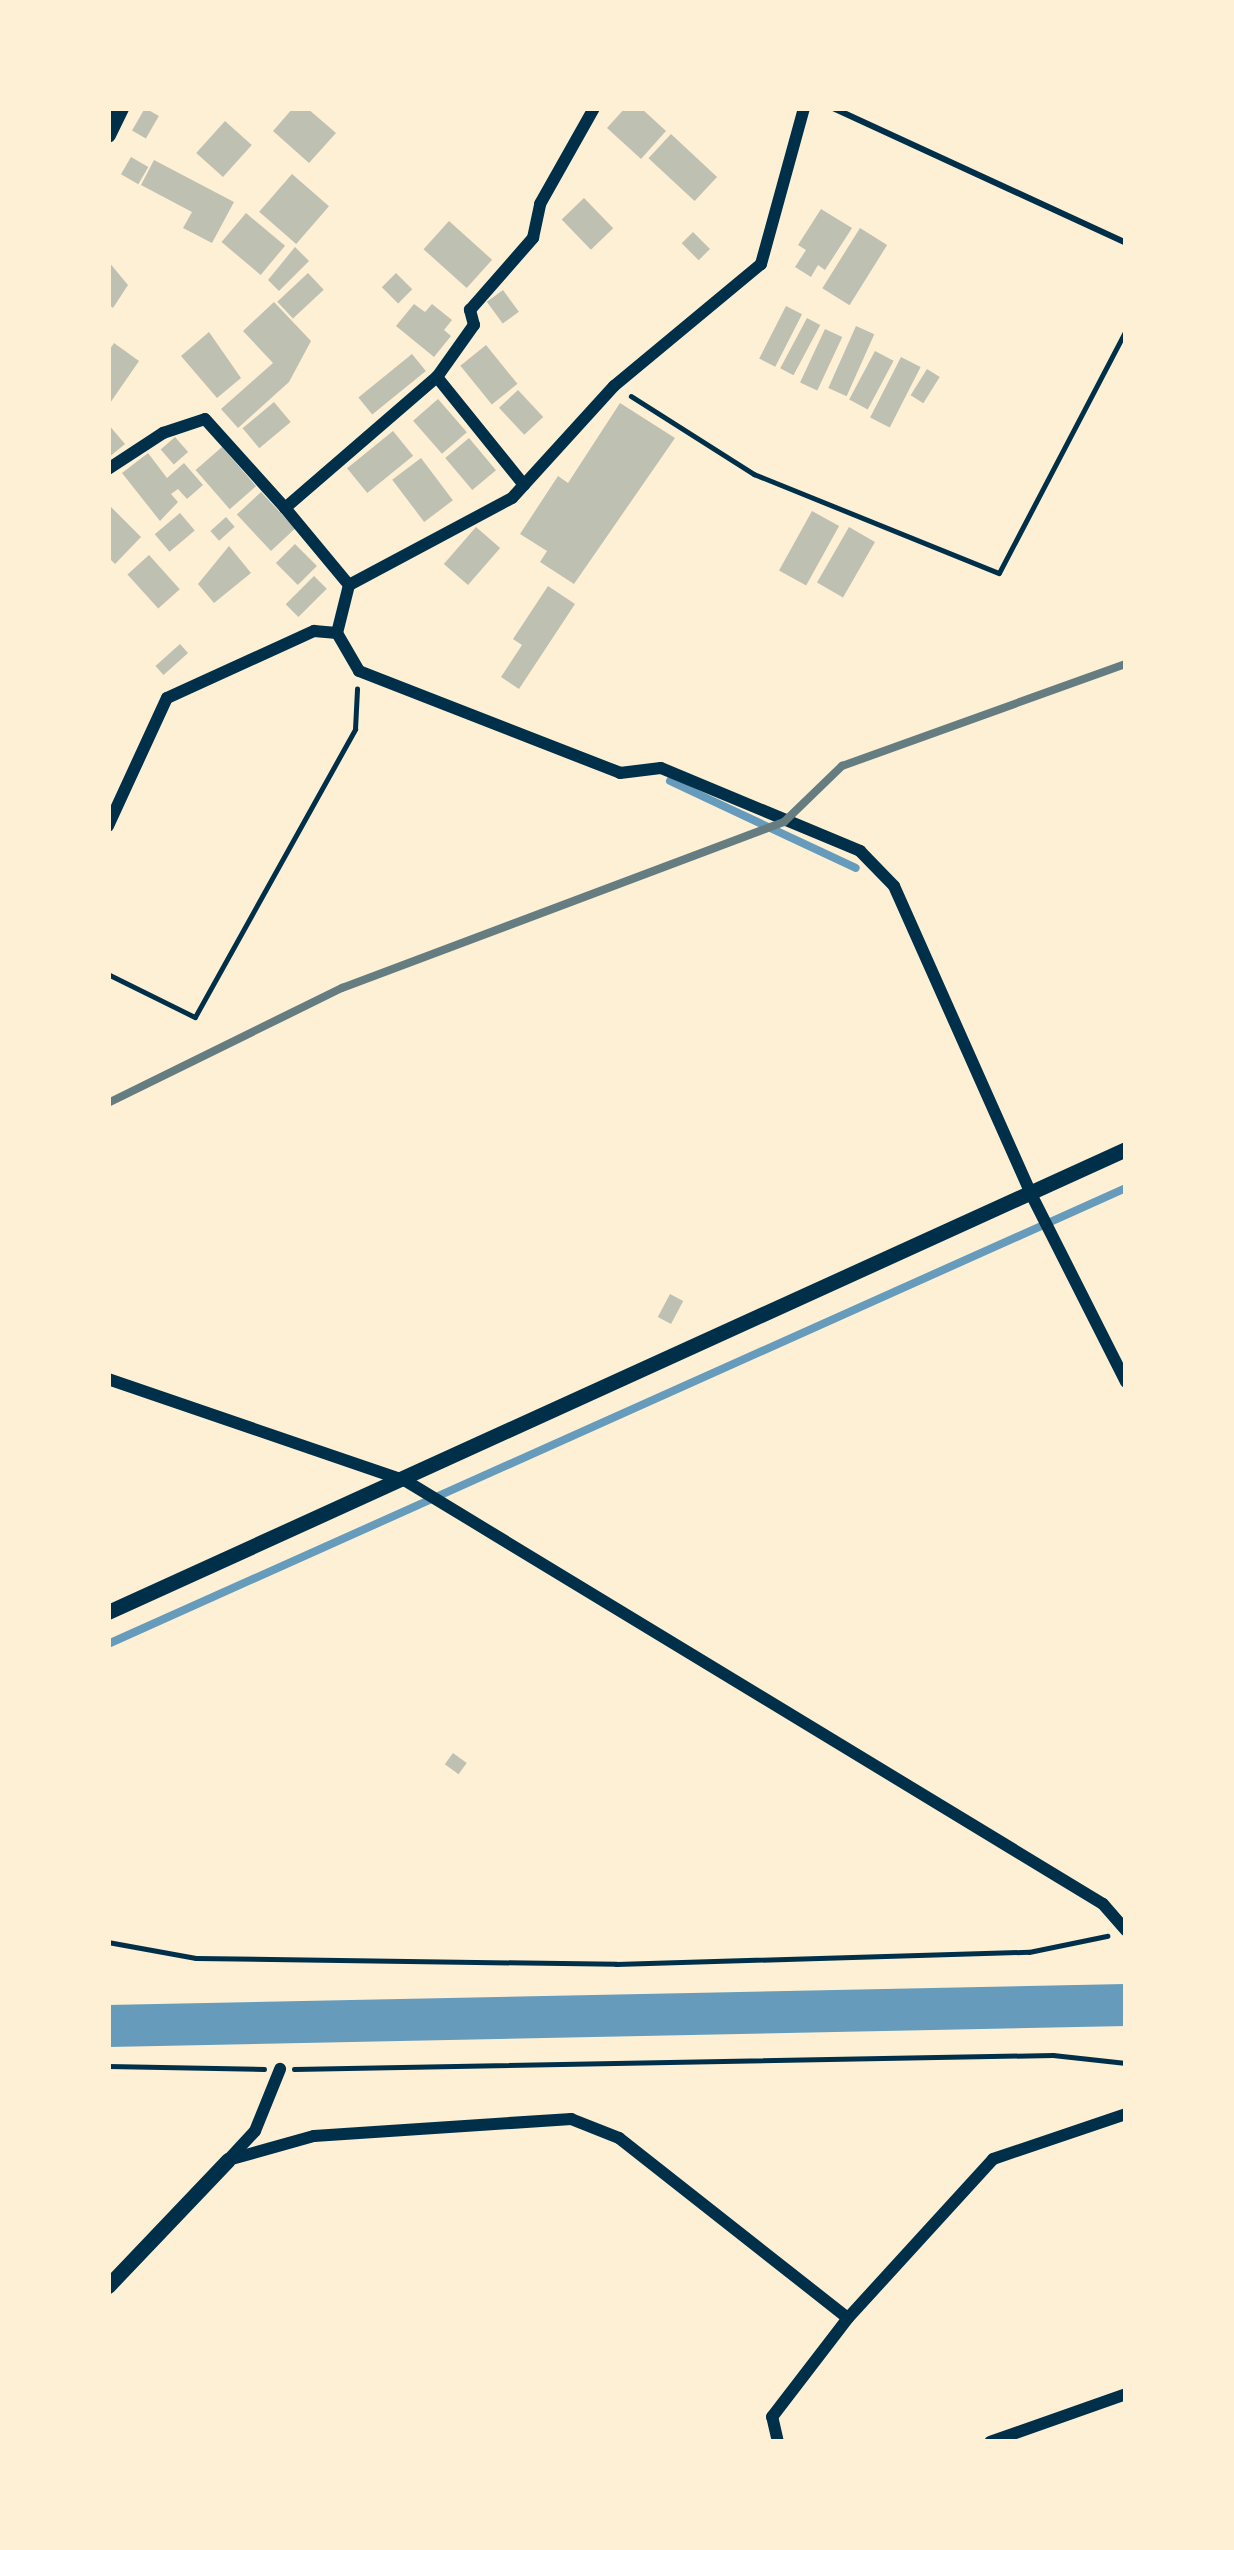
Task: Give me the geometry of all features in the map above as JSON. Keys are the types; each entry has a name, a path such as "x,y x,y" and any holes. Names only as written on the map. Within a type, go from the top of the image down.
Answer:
{"main road":[{"path":"108,135 121,108"}],"street":[{"path":"285,508 437,377 474,325 470,310 533,238 540,204 594,108"},
{"path":"804,108 761,264 614,386 524,485 349,585 337,633 359,671 620,773 661,768 860,851 895,886 1030,1192 1126,1382"},
{"path":"437,377 524,485"},
{"path":"108,469 163,433 205,419 349,585"},
{"path":"108,826 167,698 314,631 337,633"},
{"path":"108,1612 406,1481 1126,1149"},
{"path":"108,1379 406,1481 1103,1904 1126,1931"},
{"path":"108,2286 254,2131 280,2069"},
{"path":"778,2442 772,2417 848,2318 993,2159 1126,2114"},
{"path":"228,2160 314,2136 571,2119 619,2138 848,2318"},
{"path":"990,2442 1126,2394"}],"lane":[{"path":"832,108 1126,243"}],"path":[{"path":"614,386 754,475 1000,573 1126,330"},
{"path":"108,974 195,1017 355,729 359,671"},
{"path":"108,1942 196,1958 616,1964 1029,1952 1126,1931"},
{"path":"108,2066 280,2069 1052,2055 1126,2062"}],"building":[{"path":"145,108 159,116 146,139 132,131"},
{"path":"293,108 307,108 336,133 309,163 273,131"},
{"path":"625,108 641,108 666,131 641,159 607,128"},
{"path":"225,121 252,145 223,177 196,153"},
{"path":"671,134 717,177 695,201 648,158"},
{"path":"131,157 148,167 138,184 121,174"},
{"path":"154,160 234,202 212,243 183,228 192,212 141,185"},
{"path":"292,174 329,206 296,244 259,212"},
{"path":"584,198 613,228 591,250 562,220"},
{"path":"821,209 852,228 825,270 818,265 811,277 795,267 806,250 798,245"},
{"path":"246,213 285,246 261,275 222,242"},
{"path":"449,221 492,260 467,288 424,249"},
{"path":"860,228 887,245 850,305 822,288"},
{"path":"693,232 710,249 699,260 682,243"},
{"path":"295,247 309,261 279,291 268,280"},
{"path":"108,261 128,285 113,308 108,304"},
{"path":"308,273 324,290 293,318 277,302"},
{"path":"396,273 412,289 398,303 382,287"},
{"path":"503,290 519,312 503,324 487,302"},
{"path":"274,302 311,341 289,382 238,428 221,409 273,363 243,331"},
{"path":"414,304 425,312 432,304 452,320 444,330 451,336 434,357 396,326"},
{"path":"786,306 802,314 775,367 759,359"},
{"path":"807,318 820,325 793,375 780,368"},
{"path":"856,326 874,334 847,396 828,388"},
{"path":"825,329 842,337 817,391 800,382"},
{"path":"209,332 241,378 217,398 181,356"},
{"path":"114,343 139,361 108,406 108,352"},
{"path":"486,345 517,384 492,405 460,366"},
{"path":"875,351 894,361 868,409 849,400"},
{"path":"412,354 426,371 372,415 358,397"},
{"path":"901,357 921,367 890,428 870,418"},
{"path":"927,369 940,377 923,403 911,395"},
{"path":"518,390 543,417 524,435 499,408"},
{"path":"438,399 467,432 442,454 413,421"},
{"path":"274,402 291,422 259,448 243,428"},
{"path":"620,403 675,438 574,584 540,562 547,551 520,534 558,476 568,483"},
{"path":"108,424 125,444 108,458"},
{"path":"393,431 413,456 367,493 347,468"},
{"path":"175,437 188,452 174,465 161,449"},
{"path":"469,438 496,470 472,490 445,458"},
{"path":"222,447 256,486 230,509 196,470"},
{"path":"148,453 167,478 184,463 203,485 187,499 178,489 171,494 178,502 160,521 122,473"},
{"path":"421,458 453,500 424,522 392,480"},
{"path":"261,492 295,529 271,551 237,515"},
{"path":"108,504 141,537 115,564 108,557"},
{"path":"812,511 839,526 806,586 779,570"},
{"path":"180,513 195,531 170,552 155,534"},
{"path":"226,517 235,527 219,541 210,531"},
{"path":"476,527 500,548 468,585 444,564"},
{"path":"849,527 875,542 843,597 817,582"},
{"path":"295,544 317,566 298,585 276,563"},
{"path":"229,546 251,573 214,603 198,584"},
{"path":"149,555 180,589 158,609 127,574"},
{"path":"314,576 327,589 298,617 286,604"},
{"path":"548,586 575,604 519,689 501,677 522,645 513,639"},
{"path":"180,644 188,653 164,675 155,666"},
{"path":"670,1294 683,1301 671,1324 658,1317"},
{"path":"453,1753 467,1763 459,1774 445,1764"}],"waterway":[{"path":"670,781 856,868"},
{"path":"108,1644 1126,1188"},
{"path":"108,2026 1126,2005"}],"railway":[{"path":"108,1103 342,988 784,822 842,766 1126,664"}]}
